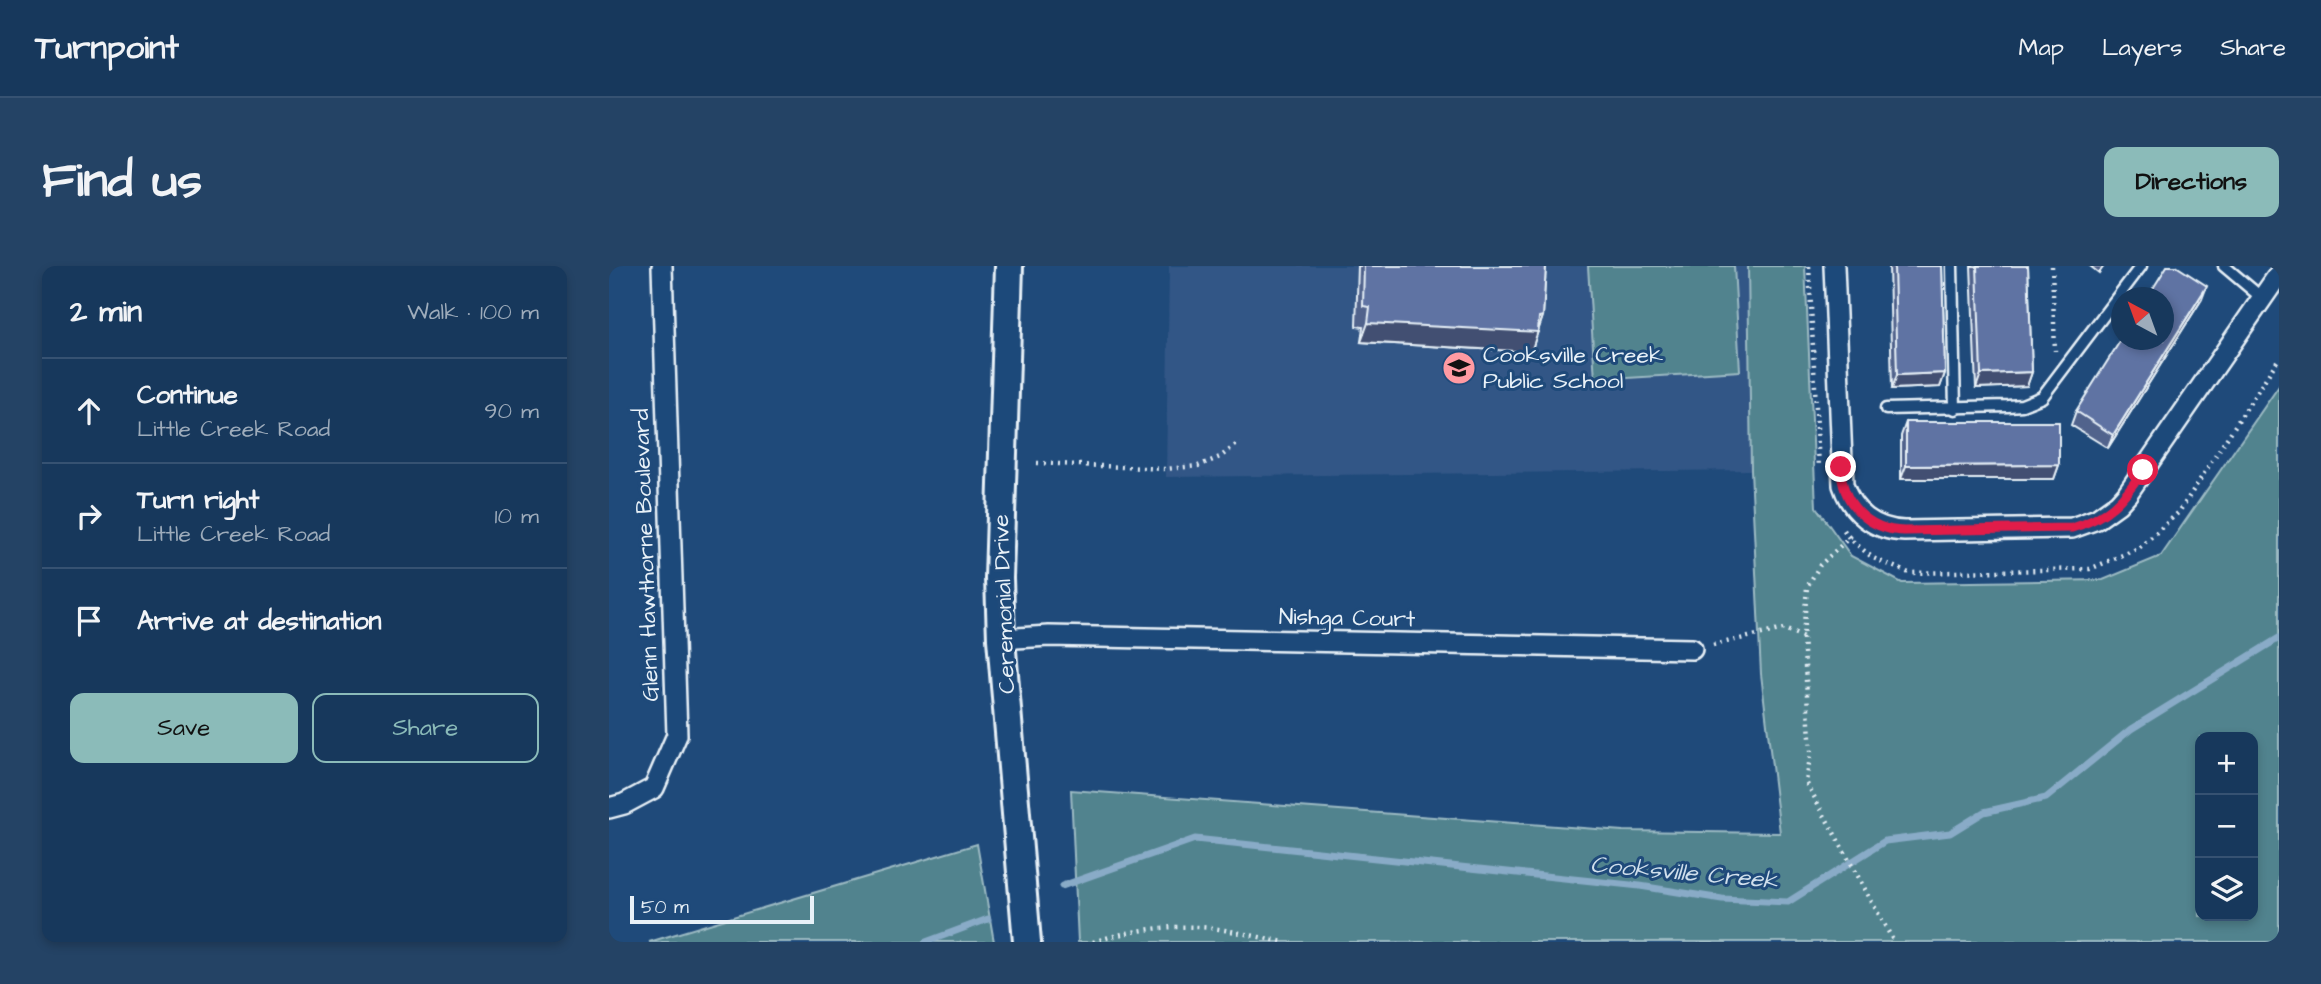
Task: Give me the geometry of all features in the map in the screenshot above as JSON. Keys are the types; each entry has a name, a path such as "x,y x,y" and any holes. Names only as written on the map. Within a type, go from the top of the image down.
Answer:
{"street":[{"name":"Glenn Hawthorne Boulevard","path":"609,808 624,804 654,788 677,735 662,266"},
{"name":"Ceremonial Drive","path":"1009,266 999,578 1001,639 1027,942"},
{"path":"1835,266 1843,485 1850,502 1862,515 1878,526 1898,531 2059,530 2085,525 2108,512 2127,494 2279,274"},
{"name":"Nishga Court","path":"1001,639 1063,636 1692,649"}],"lane":[{"path":"1952,266 1955,409"},
{"path":"1886,409 2022,405 2042,397 2141,266"},
{"path":"2224,266 2262,298"}],"path":[{"path":"2052,266 2057,380"},
{"path":"1037,463 1165,468 1198,466 1220,457 1240,442"},
{"path":"1849,538 1820,565 1807,587 1803,637 1811,752 1806,782 1894,942"},
{"path":"1692,649 1784,629 1803,637"},
{"path":"1093,942 1156,929 1197,928 1211,928 1285,942"}],"shaded area":[{"name":"Cooksville Creek Public School","path":"1169,266 1748,266 1751,470 1166,477"}],"green space":[{"path":"1588,266 1734,266 1740,371 1595,380"},
{"path":"1748,266 1805,266 1816,507 1851,556 1902,583 2103,580 2161,556 2279,386 2279,942 1078,942 1071,790 1623,831 1780,833 1761,674 1751,470"},
{"path":"977,844 994,942 649,942"}],"building":[{"path":"1364,266 1546,266 1543,316 1539,317 1538,332 1368,323 1370,307 1363,306"},
{"path":"1894,266 1942,266 1945,373 1897,375"},
{"path":"1977,266 2028,266 2032,372 1981,374"},
{"path":"2167,266 2176,266 2207,286 2174,338 2174,287 2154,287"},
{"path":"2114,350 2167,350 2113,435 2076,411"},
{"path":"1906,422 2059,422 2059,465 1906,466"}],"waterway":[{"name":"Cooksville Creek","path":"1062,886 1195,839 1640,886 1722,899 1788,902 1885,841 1950,833 1984,812 2046,798 2131,729 2279,638"},
{"name":"Cooksville Creek","path":"926,942 988,919"}],"place":[{"name":"Cooksville Creek Public School","path":"1459,368"}],"route":[{"path":"1841,467 1845,491 1857,511 1878,526 1904,531 2059,530 2085,525 2118,504 2143,470"}]}
